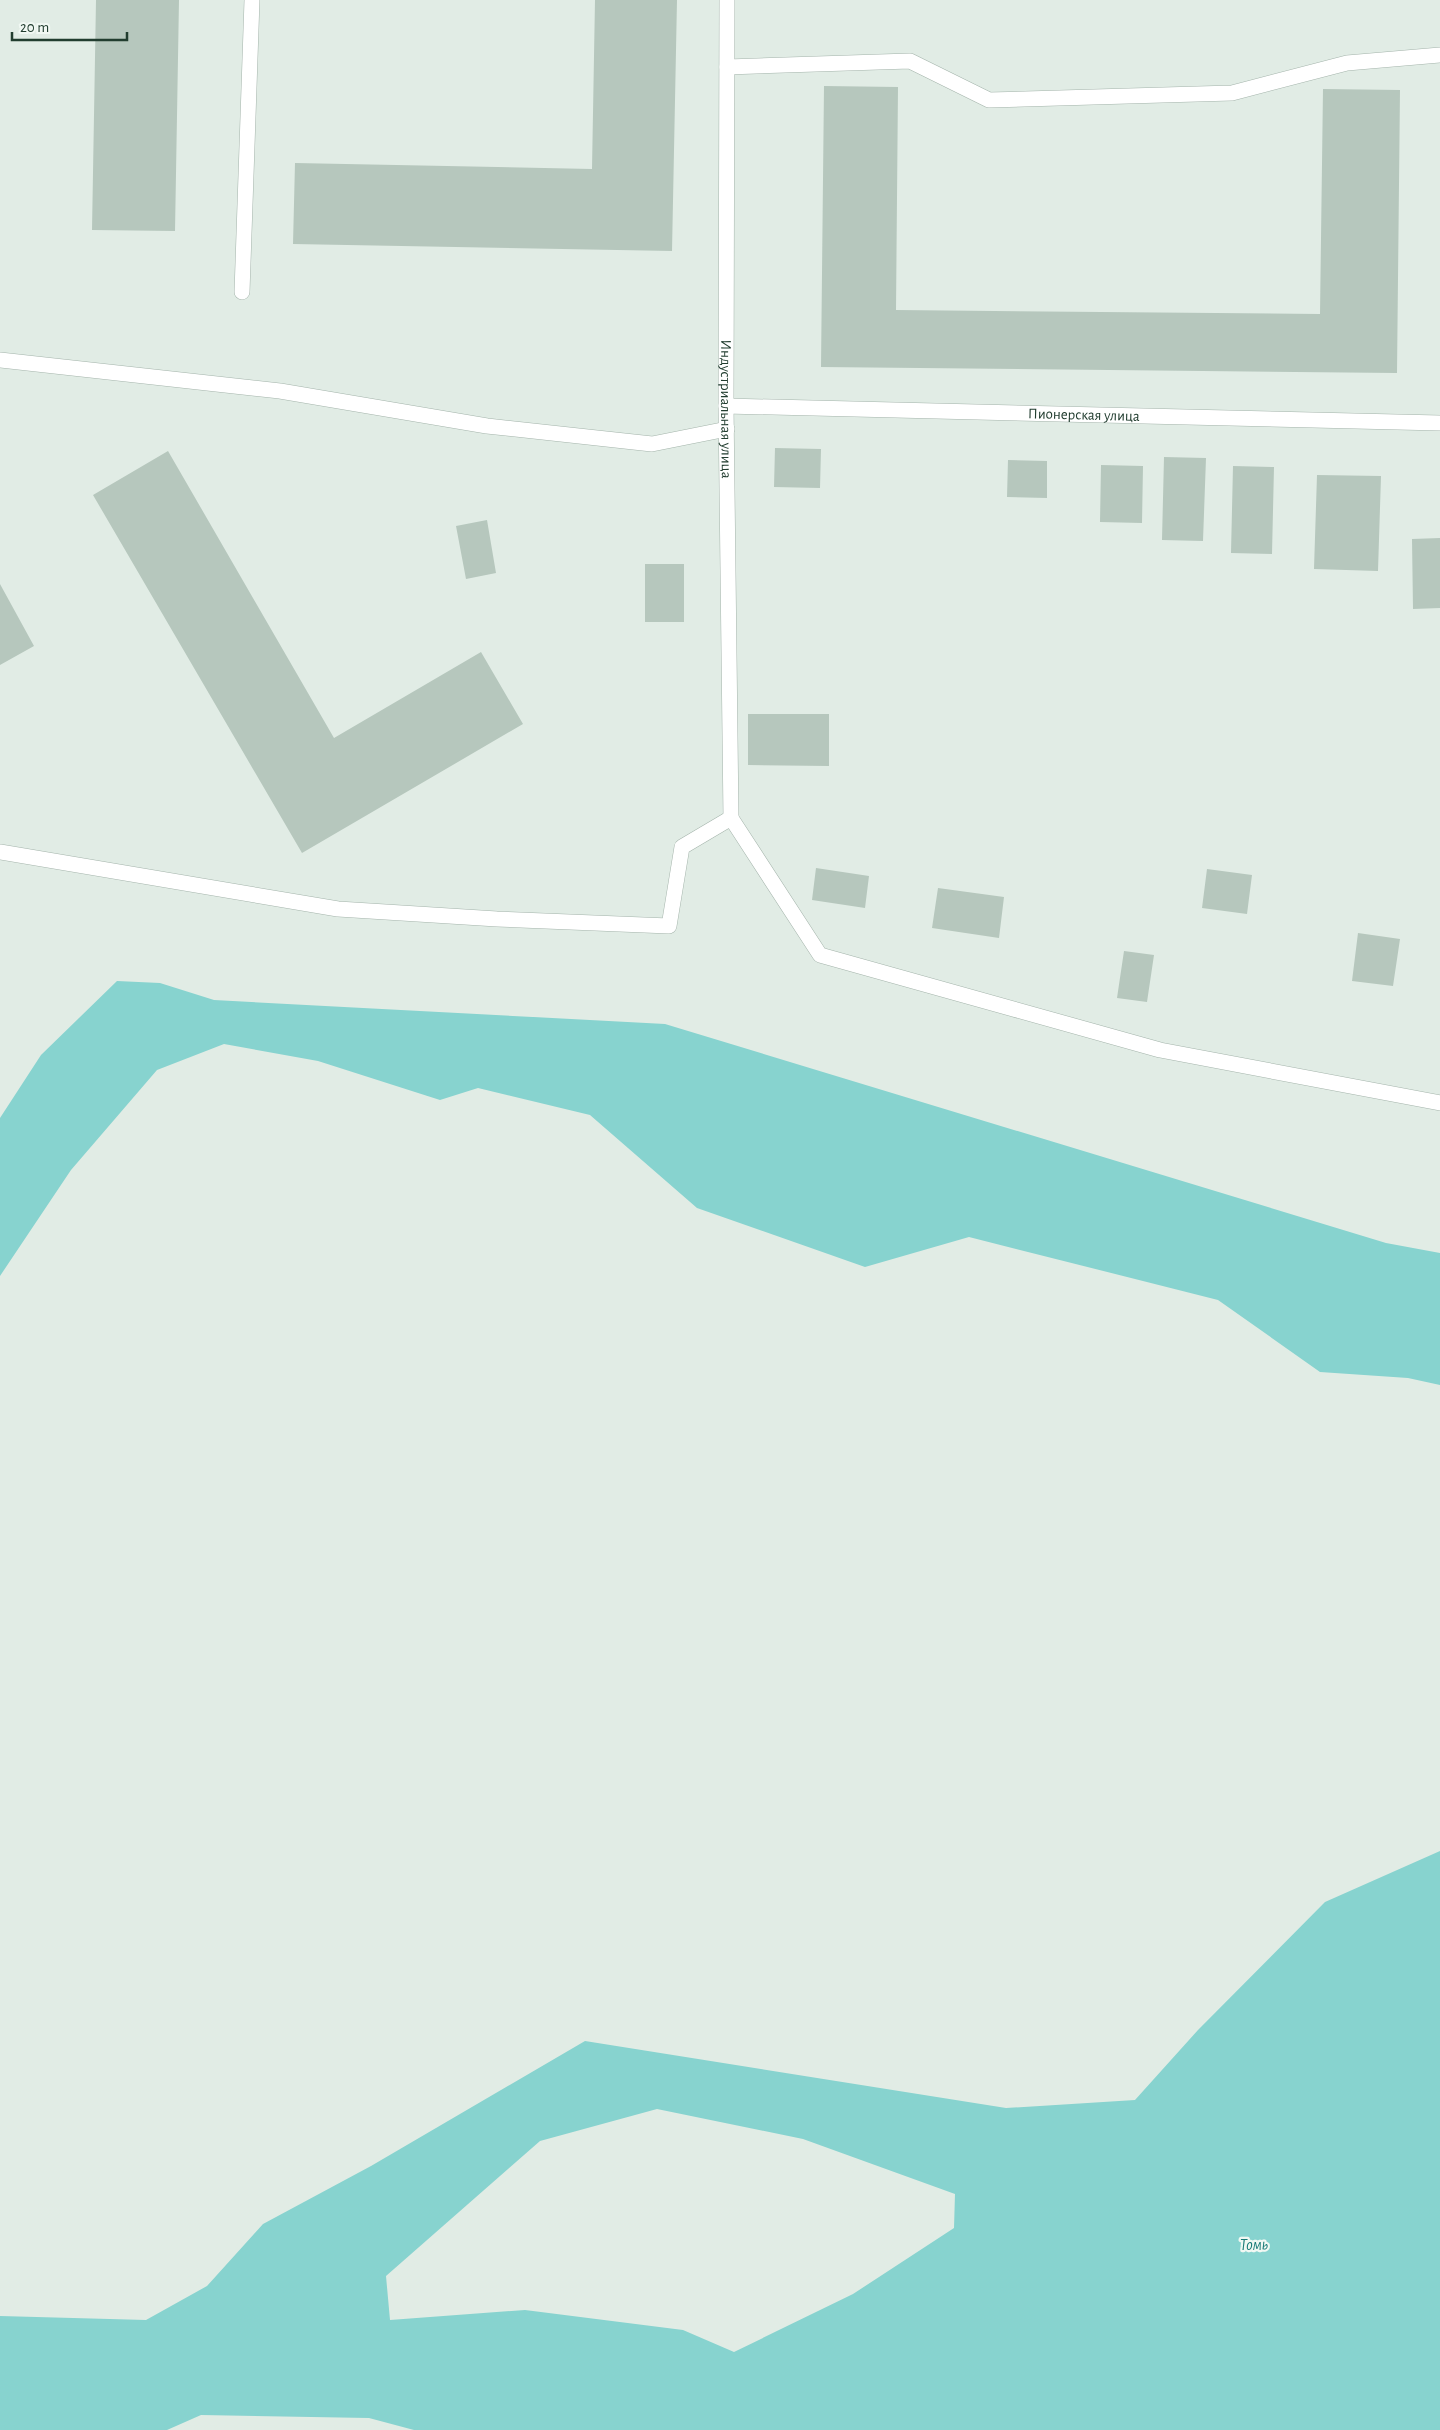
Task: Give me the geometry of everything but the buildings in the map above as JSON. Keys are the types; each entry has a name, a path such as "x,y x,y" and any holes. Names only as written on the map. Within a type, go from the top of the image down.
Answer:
{"street":[{"path":"242,292 252,0"},
{"name":"Индустриальная улица","path":"727,0 726,406 731,818"},
{"path":"727,67 910,61 989,100 1232,93 1347,63 1440,54"},
{"path":"0,360 280,391 487,426 652,444 727,429"},
{"name":"Пионерская улица","path":"726,406 1440,423"},
{"path":"0,852 107,872 338,909 497,919 670,926 682,847 731,818 820,955 1160,1050 1440,1103"}],"water":[{"path":"117,981 160,983 214,1000 665,1024 1386,1243 1440,1253 1440,1385 1408,1378 1320,1372 1218,1300 969,1237 865,1267 697,1208 590,1115 478,1088 440,1100 318,1061 224,1044 157,1070 71,1170 0,1276 0,1118 41,1055"},
{"name":"Томь","path":"1440,1851 1440,2430 414,2430 369,2418 201,2415 167,2430 0,2430 0,2316 146,2320 207,2286 263,2224 371,2166 585,2041 1006,2108 1135,2100 1198,2030 1325,1902","holes":["657,2109 803,2139 955,2194 954,2228 853,2294 734,2352 683,2330 525,2310 390,2320 386,2276 540,2141"]}]}
